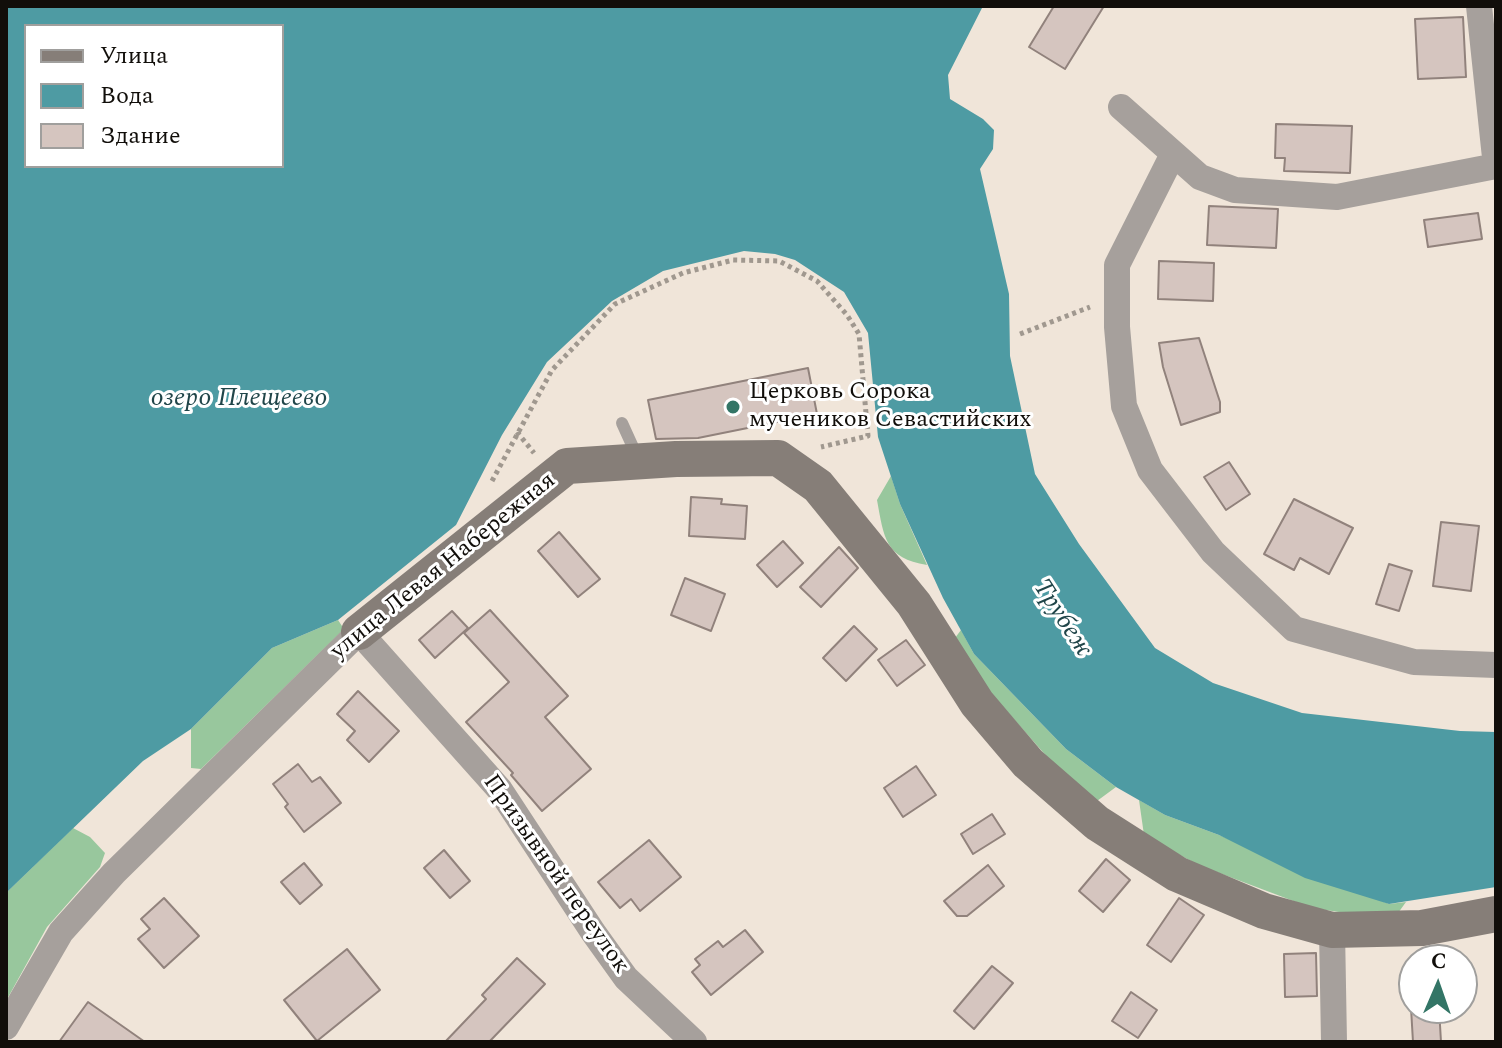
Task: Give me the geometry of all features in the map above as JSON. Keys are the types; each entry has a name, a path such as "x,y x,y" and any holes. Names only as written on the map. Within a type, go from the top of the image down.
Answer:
{"street":[{"path":"1121,107 1200,177 1235,190 1337,197 1496,166 1479,6"},
{"path":"1173,154 1117,265 1117,327 1124,406 1150,470 1213,552 1294,629 1414,662 1496,665"},
{"path":"778,458 818,486 914,604 977,703 1028,763 1097,823 1177,874 1264,911 1332,930 1422,928 1496,914"},
{"name":"улица Левая Набережная","path":"6,1027 61,932 114,873 359,632 567,466 676,459 778,458"},
{"name":"Призывной переулок","path":"359,632 500,790 626,978 694,1042"},
{"path":"1332,930 1334,1042"}],"lane":[{"path":"622,423 641,462"}],"path":[{"path":"491,484 552,370 615,304 683,273 733,260 779,261 817,281 859,334 868,436 778,458"},
{"path":"1020,334 1117,296"}],"green space":[{"path":"891,476 927,565 902,557 885,535 877,500"},
{"path":"338,620 344,629 201,769 191,768 191,729 272,648"},
{"path":"961,630 974,654 1066,749 1116,787 1097,801 1049,759 989,691 955,638"},
{"path":"1139,800 1165,815 1389,904 1406,902 1393,920 1312,908 1198,865 1144,835"},
{"path":"73,828 90,837 105,853 100,867 47,927 6,1001 6,893"}],"water":[{"name":"озеро Плещеево","path":"6,6 983,6 948,75 950,99 983,119 994,130 993,149 980,169 1009,294 1010,356 1035,474 1079,544 1155,648 1213,683 1302,713 1460,731 1496,732 1496,887 1389,904 1305,878 1219,835 1165,815 1116,787 1066,749 974,654 943,598 900,504 878,437 868,333 844,292 795,260 775,254 744,251 663,271 612,301 547,362 502,435 456,525 338,620 272,648 191,729 143,761 6,893"}],"building":[{"path":"1054,6 1104,6 1065,69 1029,47"},
{"path":"1463,17 1466,77 1418,79 1415,19"},
{"path":"1276,124 1352,126 1350,173 1284,171 1285,158 1275,158"},
{"path":"1209,206 1278,209 1276,248 1207,245"},
{"path":"1478,213 1482,239 1428,247 1424,220"},
{"path":"1159,261 1214,263 1213,301 1158,299"},
{"path":"1199,338 1220,402 1220,412 1181,425 1159,343"},
{"name":"Церковь Сорока мучеников Севастийских","path":"808,368 817,414 698,438 656,439 648,400"},
{"path":"1229,462 1250,494 1226,510 1204,477"},
{"path":"691,497 722,499 721,504 747,506 745,539 689,536"},
{"path":"1294,499 1353,528 1329,574 1300,558 1294,570 1264,554"},
{"path":"1441,522 1479,526 1471,591 1433,586"},
{"path":"559,532 600,579 578,597 538,551"},
{"path":"783,541 803,563 777,587 757,565"},
{"path":"839,547 858,568 821,607 800,587"},
{"path":"1389,564 1412,571 1399,611 1376,604"},
{"path":"685,578 725,594 711,631 671,615"},
{"path":"490,610 568,696 545,717 591,769 542,811 511,775 513,773 466,722 509,682 464,633"},
{"path":"452,611 468,628 435,658 419,640"},
{"path":"854,626 877,649 846,681 823,658"},
{"path":"906,640 925,665 897,686 878,660"},
{"path":"358,691 399,731 369,762 347,740 355,731 337,714"},
{"path":"298,764 312,782 320,777 341,803 304,832 273,784"},
{"path":"916,766 936,795 903,817 884,788"},
{"path":"992,814 1005,834 973,854 961,834"},
{"path":"649,840 681,877 640,911 631,899 620,908 598,882"},
{"path":"444,850 470,881 450,898 424,868"},
{"path":"1106,859 1130,880 1103,912 1079,891"},
{"path":"304,863 322,885 300,904 281,882"},
{"path":"988,865 1004,886 967,916 957,916 944,901"},
{"path":"164,898 199,936 164,968 138,939 150,929 141,919"},
{"path":"1179,898 1204,915 1171,962 1147,945"},
{"path":"745,930 763,952 711,995 692,972 700,965 695,959 718,941 723,947"},
{"path":"347,949 380,990 317,1041 284,1000"},
{"path":"1316,953 1317,996 1285,997 1284,954"},
{"path":"517,958 545,984 489,1042 445,1042 486,999 482,995"},
{"path":"992,966 1013,983 974,1029 954,1011"},
{"path":"1131,992 1157,1010 1138,1038 1112,1021"},
{"path":"88,1002 145,1042 59,1042"},
{"path":"1412,1024 1440,1024 1441,1042 1413,1042"}],"place":[{"name":"Церковь Сорока мучеников Севастийских","path":"733,407"}],"water label":[{"name":"Трубеж","path":"1061,619"}]}
